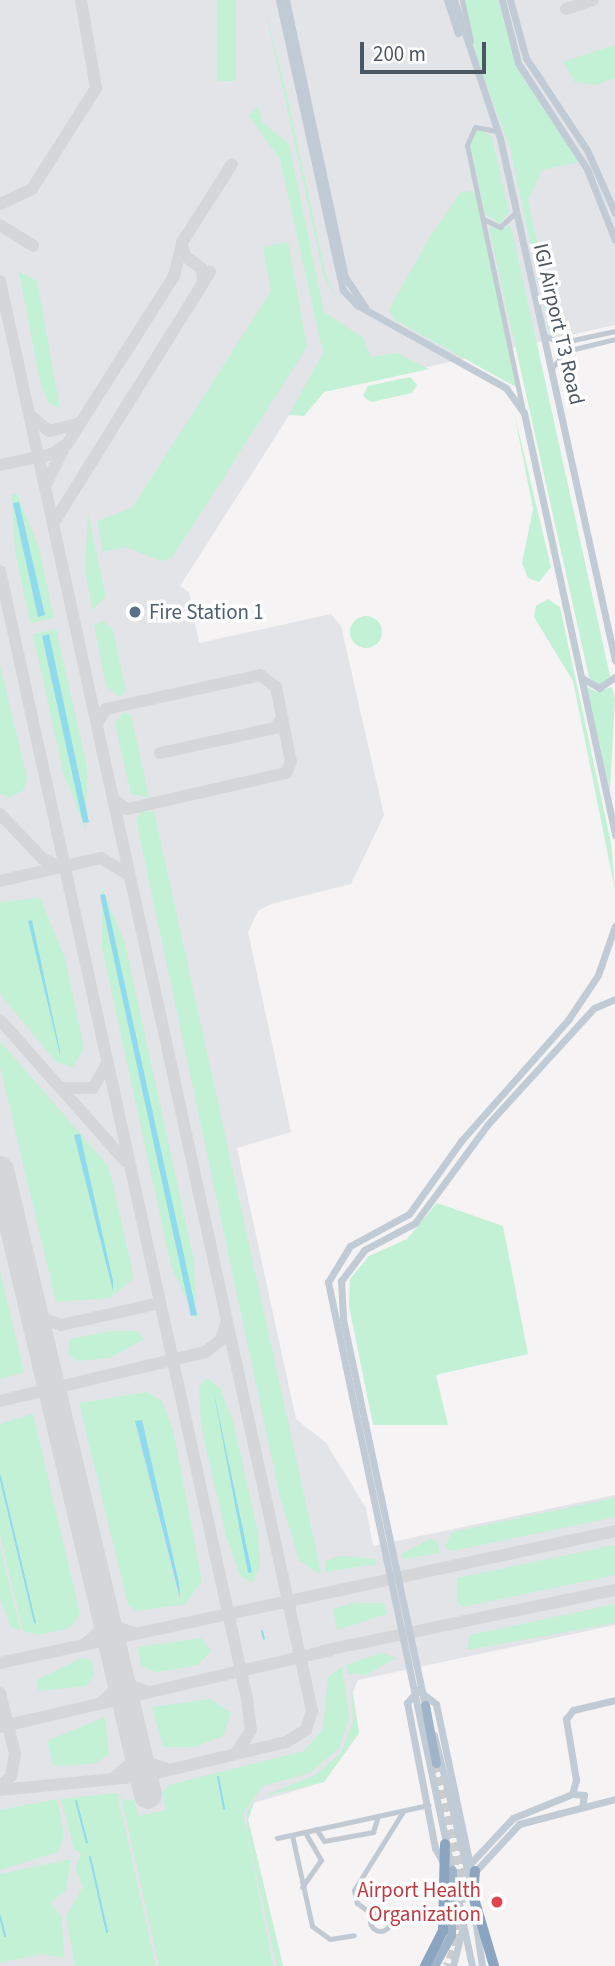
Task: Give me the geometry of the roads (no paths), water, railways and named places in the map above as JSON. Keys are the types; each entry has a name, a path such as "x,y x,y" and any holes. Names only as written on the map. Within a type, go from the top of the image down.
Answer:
{"highway":[{"path":"425,1705 436,1763"},
{"path":"425,1966 443,1931 442,1862 445,1844"},
{"path":"434,1966 451,1935 452,1870"},
{"path":"470,1871 475,1906 495,1966"}],"main road":[{"path":"279,0 326,229 341,286 374,314 506,388 524,413 615,835"},
{"path":"286,0 345,277 374,314"},
{"path":"447,0 465,47"},
{"name":"IGI Airport T3 Road","path":"454,0 465,47 500,138 615,660"},
{"path":"502,0 518,63 572,142 615,240"},
{"path":"509,0 526,58 578,134 615,214"},
{"path":"572,142 578,134"},
{"path":"580,674 599,688 615,677"},
{"path":"610,809 615,791"},
{"path":"472,1966 328,1282 344,1251 409,1214 461,1141 568,1020 598,975 615,926"},
{"path":"470,1871 425,1705 343,1318 341,1281 364,1250 406,1232 488,1124 589,1013 615,999"},
{"path":"452,1884 442,1862 407,1703 418,1690 436,1704 470,1871 482,1966"},
{"path":"572,1794 576,1780 566,1719 573,1710 615,1700"},
{"path":"470,1871 513,1818 572,1794 584,1795 582,1807"},
{"path":"470,1871 519,1824 615,1799"},
{"path":"453,1966 462,1917"}],"street":[{"path":"462,0 475,71"},
{"path":"500,138 485,125 467,140 524,413"},
{"path":"482,214 489,224 505,226 515,207"},
{"path":"542,332 559,343 615,331"},
{"path":"551,370 566,351 615,339"},
{"path":"277,1838 428,1805"},
{"path":"372,1914 357,1903 354,1890 404,1810"},
{"path":"316,1829 324,1841 373,1832 381,1815"},
{"path":"381,1815 391,1831"},
{"path":"302,1887 321,1860 305,1832"},
{"path":"292,1835 302,1887 315,1929 333,1940 354,1935"}],"water":[{"path":"19,502 45,615 38,617 13,503"},
{"path":"49,634 89,822 83,823 42,636"},
{"path":"105,894 197,1315 191,1316 100,895"},
{"path":"32,920 60,1051 60,1055 28,921"},
{"path":"80,1134 113,1281 113,1291 74,1135"},
{"path":"212,1384 252,1572 248,1573"},
{"path":"142,1420 179,1583 180,1599 135,1421"}],"waterway":[{"path":"0,1476 35,1623"},
{"path":"262,1631 264,1639"},
{"path":"218,1777 224,1808"},
{"path":"76,1801 87,1843"},
{"path":"90,1857 107,1932"},
{"path":"0,1916 5,1936"}],"tunnel":[{"path":"436,1763 462,1880 459,1938 447,1966"}],"place":[{"name":"Fire Station 1","path":"135,612"},
{"name":"Airport Health Organization","path":"497,1902"}]}
